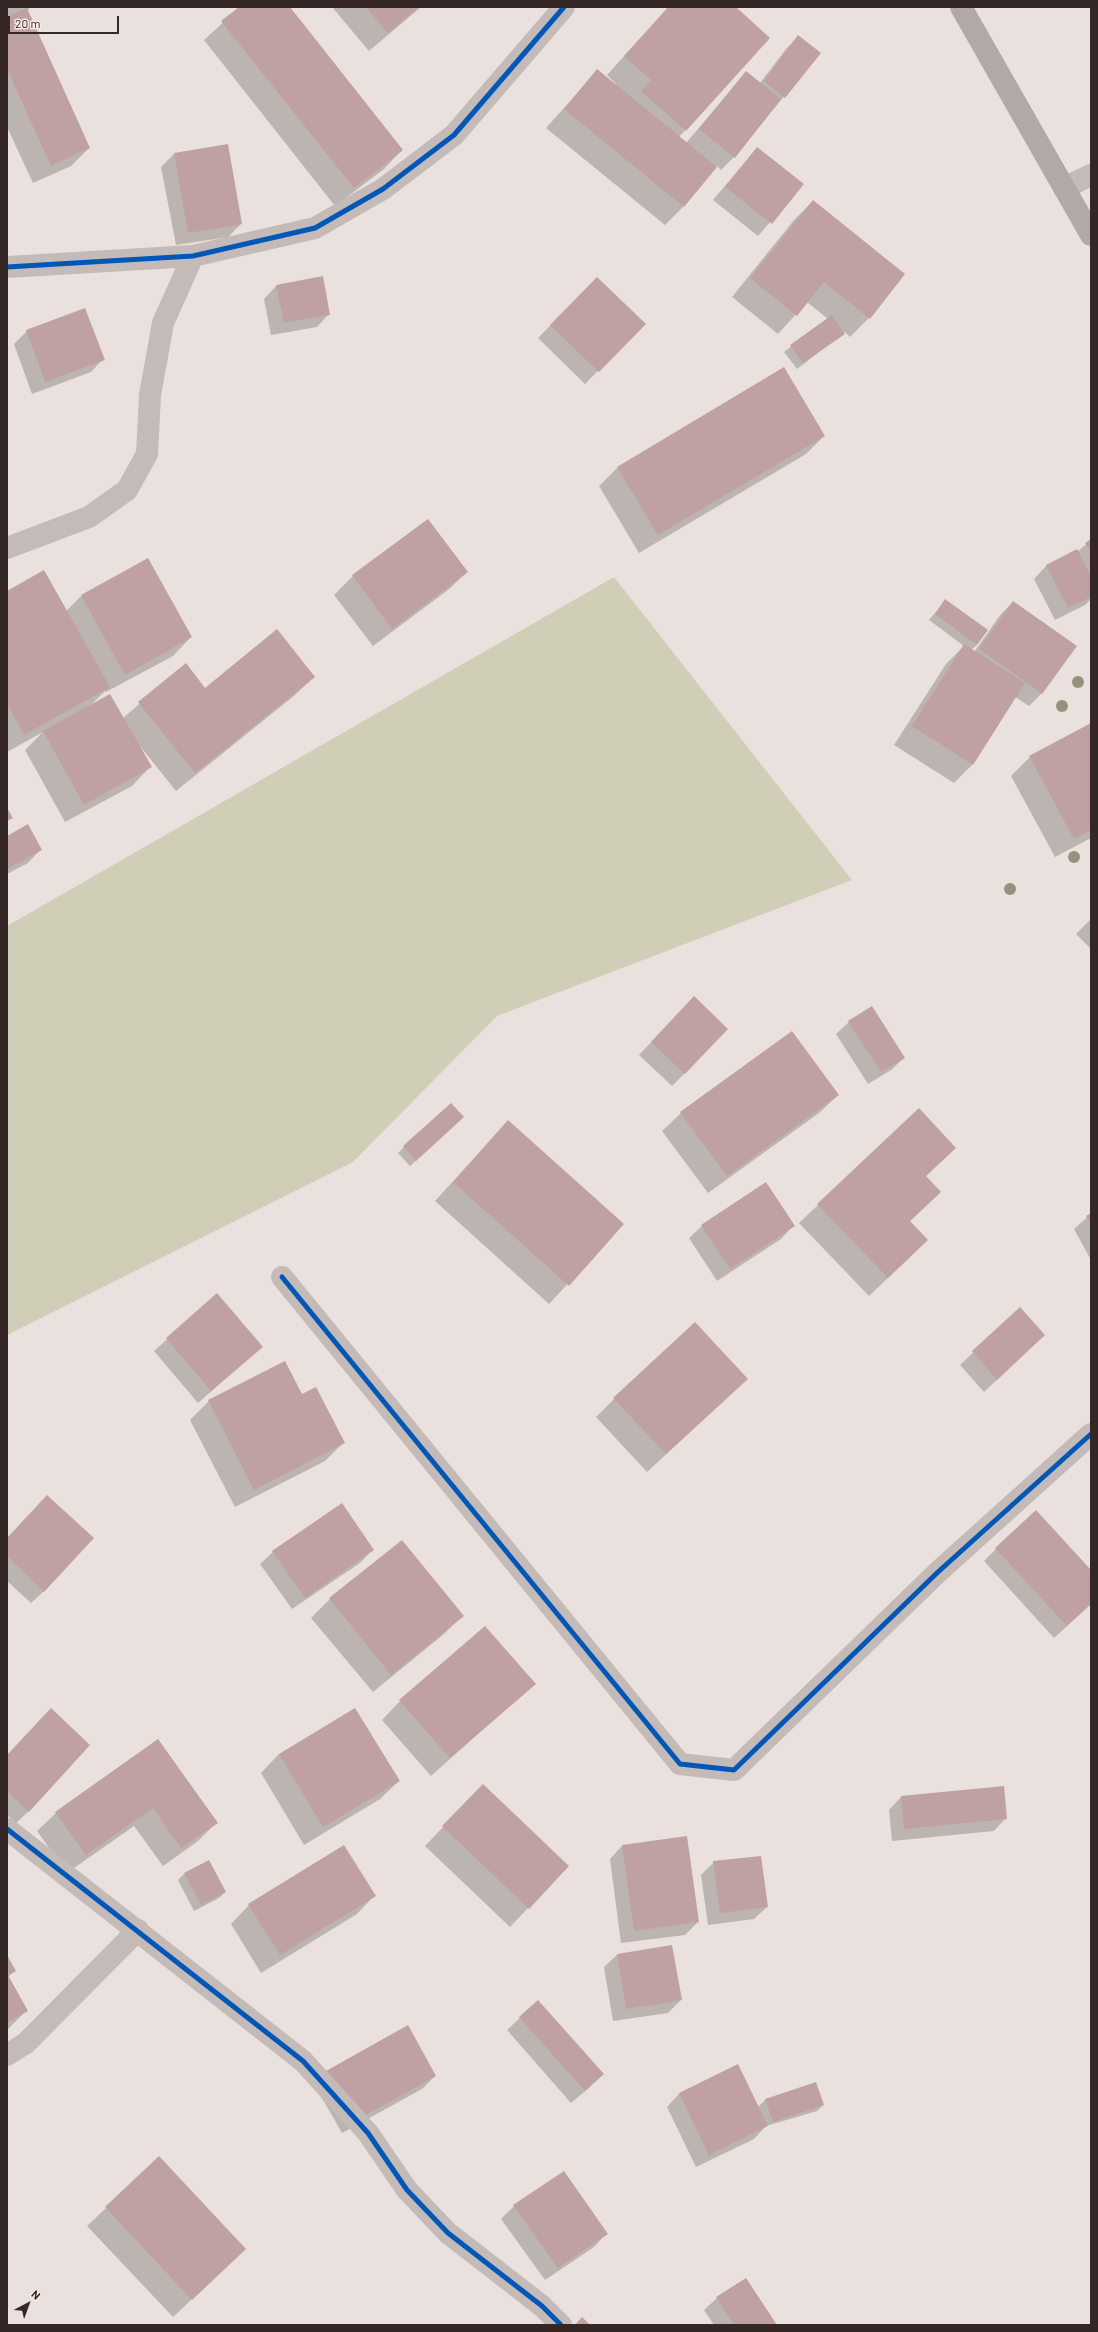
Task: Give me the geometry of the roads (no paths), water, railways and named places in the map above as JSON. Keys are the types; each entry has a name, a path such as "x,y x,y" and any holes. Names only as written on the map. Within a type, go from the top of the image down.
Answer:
{"main road":[{"path":"962,7 1091,235"}],"street":[{"path":"7,266 193,256 315,228 383,190 454,135 564,7"},
{"path":"1064,188 1091,175"},
{"path":"7,548 89,517 127,490 147,454 150,395 163,323 193,256"},
{"path":"282,1277 680,1764 734,1770 938,1572 1091,1434"},
{"path":"7,1829 138,1930 303,2061 368,2133 407,2190 443,2228 542,2306 561,2325"},
{"path":"7,2055 26,2043 138,1930"}]}
